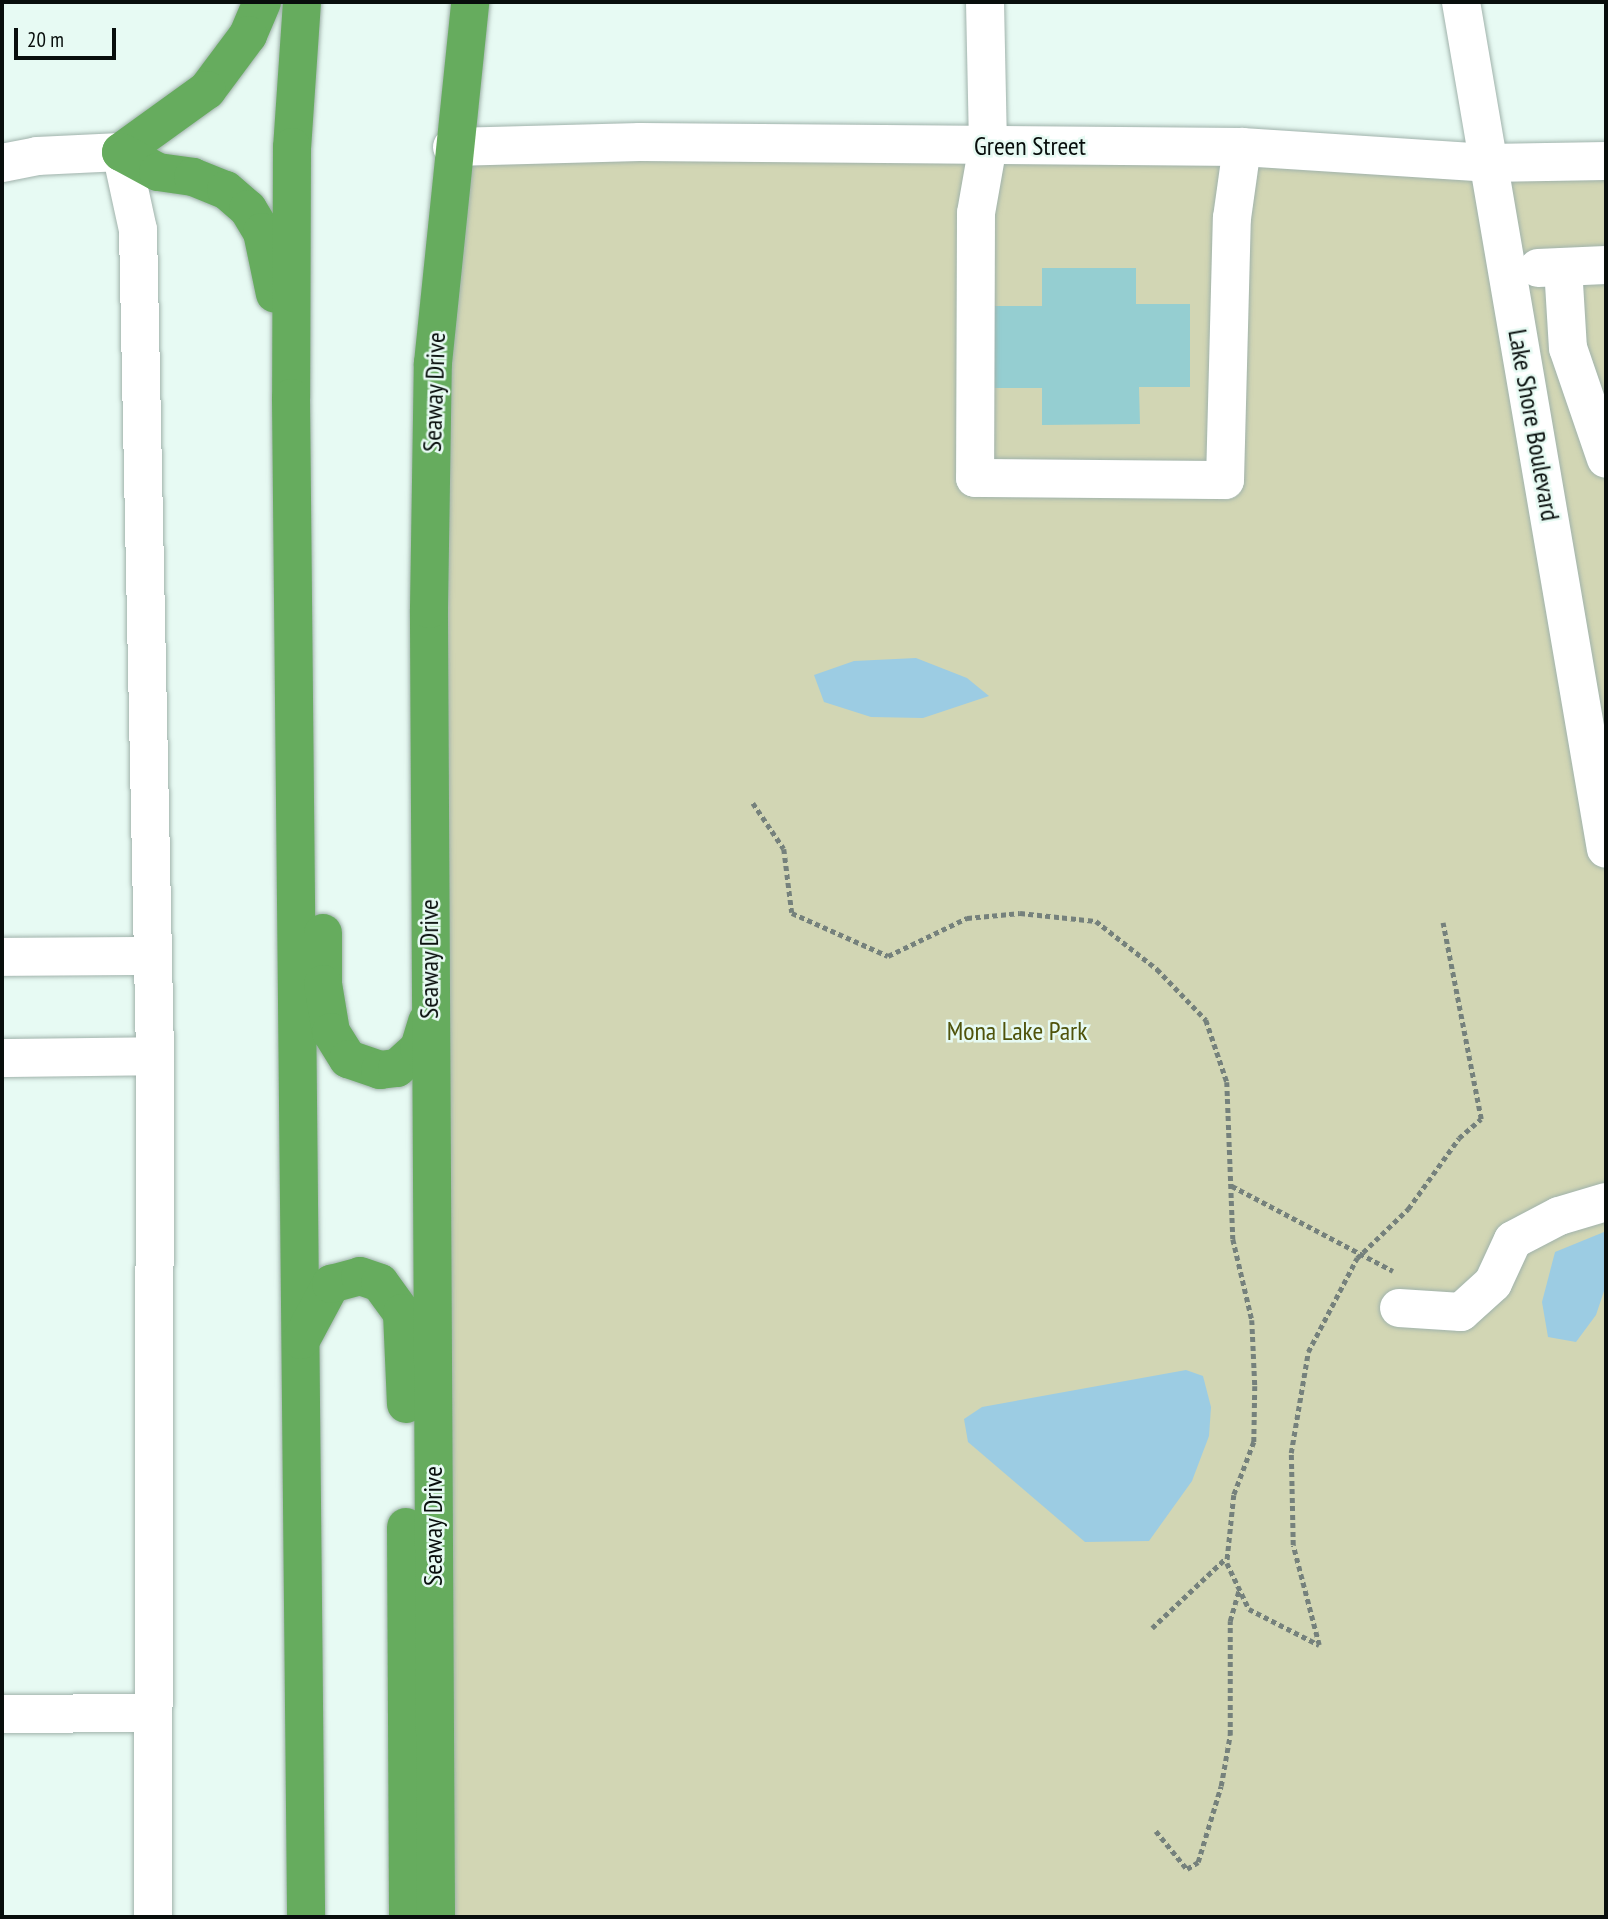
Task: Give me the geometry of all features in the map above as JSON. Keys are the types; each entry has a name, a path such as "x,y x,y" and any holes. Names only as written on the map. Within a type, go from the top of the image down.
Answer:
{"highway":[{"path":"262,2 248,35 207,90 121,152 158,172 193,177 226,190 248,209 262,232 270,264 292,398"},
{"path":"302,2 292,147 292,516 306,1917"},
{"name":"Seaway Drive","path":"436,1917 429,1016 433,363 452,147 470,2"},
{"path":"292,516 320,575 323,984 331,1032 348,1059 380,1070 397,1068 419,1048 429,1016"},
{"path":"299,1343 331,1284 346,1278 380,1283 402,1313 408,1917"}],"street":[{"path":"985,2 988,145 976,213 975,478 1224,480 1232,218 1242,147"},
{"name":"Lake Shore Boulevard","path":"1461,2 1606,849"},
{"name":"Green Street","path":"452,147 640,142 1242,147 1487,163 1606,161"},
{"path":"2,163 37,156 121,152 138,230 155,1056 153,1917"},
{"path":"1506,268 1606,265"},
{"path":"1563,267 1568,348 1606,459"},
{"path":"2,957 153,956"},
{"path":"2,1058 155,1056"},
{"path":"1397,1290 1461,1312 1493,1283 1513,1240 1559,1216 1606,1202"},
{"path":"2,1714 152,1713"}],"path":[{"path":"753,803 784,849 792,913 888,956 967,918 1020,913 1096,921 1157,969 1206,1020 1227,1082 1233,1239 1252,1320 1255,1386 1254,1442 1234,1495 1227,1556 1249,1609 1319,1645 1293,1545 1291,1453 1308,1352 1361,1254 1408,1209 1459,1138 1481,1119 1444,923"},
{"path":"1232,1186 1361,1254 1397,1290"},
{"path":"1152,1628 1227,1556"},
{"path":"1156,1831 1188,1869 1198,1862 1221,1786 1230,1735 1230,1621 1239,1588"}],"green space":[{"name":"Mona Lake Park","path":"452,147 1606,148 1606,1917 437,1917"}],"water":[{"path":"916,658 967,678 989,696 923,718 871,717 824,702 814,675 854,661"},
{"path":"1604,1232 1606,1285 1596,1315 1576,1342 1548,1337 1542,1302 1555,1252"},
{"path":"1186,1370 1203,1376 1211,1407 1209,1436 1192,1481 1149,1541 1085,1542 968,1442 964,1419 982,1407"}],"building":[{"path":"1042,268 1136,268 1136,304 1190,304 1190,387 1139,387 1140,424 1042,425 1042,388 992,388 992,306 1042,306"}]}
